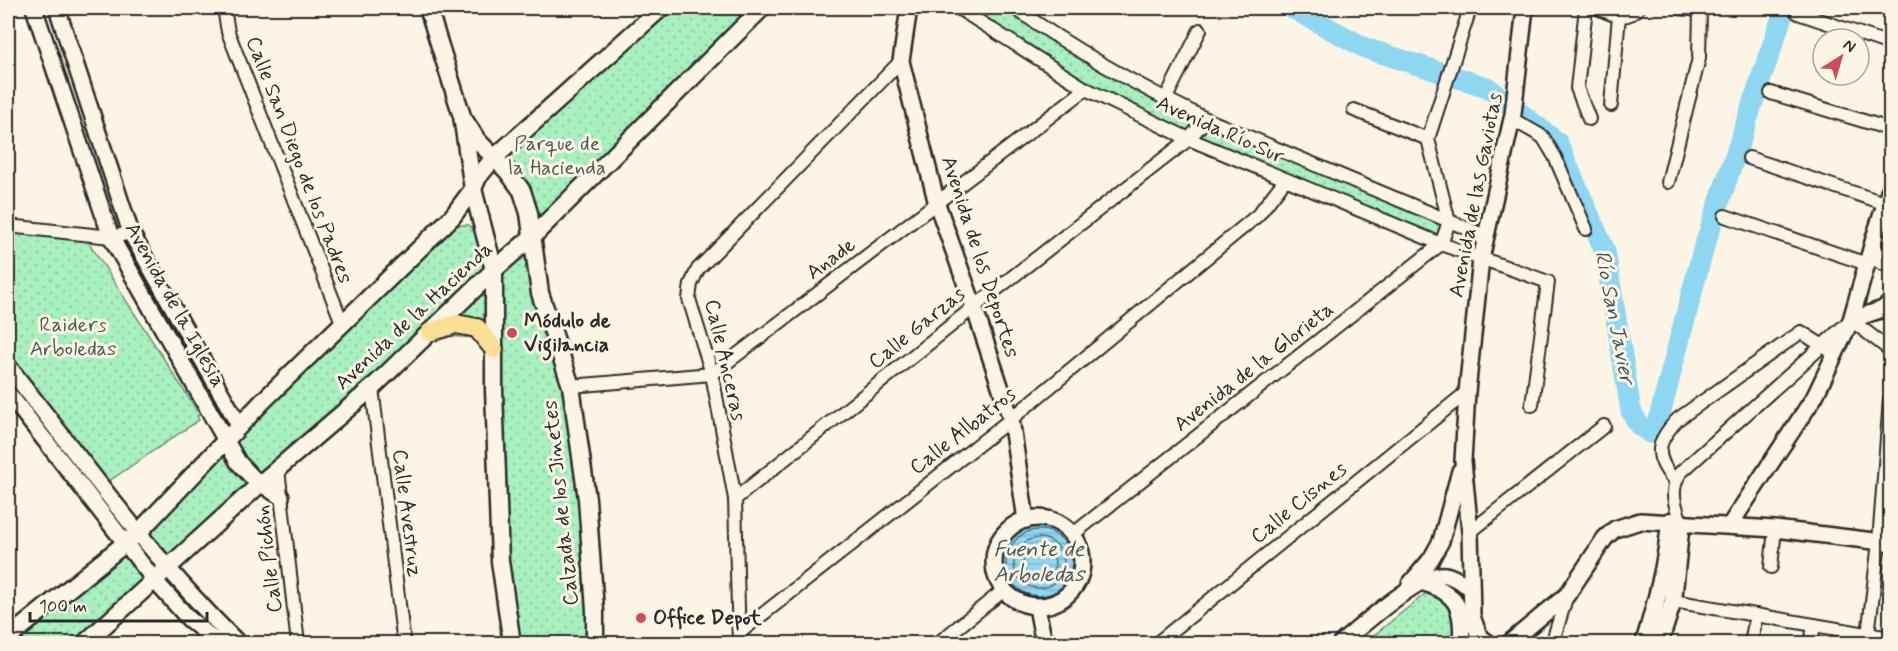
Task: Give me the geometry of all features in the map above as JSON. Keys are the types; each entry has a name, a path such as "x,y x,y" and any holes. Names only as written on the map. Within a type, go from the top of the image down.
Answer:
{"main road":[{"path":"428,8 462,116 473,189 494,270 494,390 500,561 512,644"},
{"name":"Avenida de la Hacienda","path":"8,638 139,532 225,439 452,217 473,189 478,177 494,158 661,8"},
{"name":"Avenida de la Hacienda","path":"84,644 261,483 372,388 494,270 533,236 762,8"},
{"name":"Calzada de los Jinetes","path":"462,116 477,140 522,191 533,236 540,293 571,386 587,498 595,610 595,644"},
{"path":"430,332 456,324 477,328 494,349"},
{"path":"1659,644 1673,601 1676,517"},
{"path":"1644,644 1658,598 1676,517"}],"street":[{"name":"Avenida de la Iglesia","path":"34,8 111,237 238,462 281,497"},
{"name":"Avenida de la Iglesia","path":"57,8 130,233 239,425"},
{"name":"Calle San Diego de los Padres","path":"224,8 228,32 343,325"},
{"name":"Avenida de los Deportes","path":"909,8 901,61 937,204 1011,419 1026,520"},
{"name":"Avenida Río Sur","path":"958,8 1086,89 1189,139 1441,244 1548,282 1532,405"},
{"name":"Avenida Río Sur","path":"1015,8 1097,61 1166,100 1485,236"},
{"path":"1441,244 1449,222 1428,139 1468,15 1464,8"},
{"name":"Avenida de las Gaviotas","path":"1490,644 1479,636 1472,616 1470,532 1463,461 1467,392 1481,259 1518,89 1525,8"},
{"path":"1586,8 1577,88 1589,118"},
{"path":"1598,8 1619,16 1633,13 1638,8"},
{"path":"1668,182 1698,58 1701,9 1679,8"},
{"path":"1798,13 1890,44"},
{"path":"1611,105 1619,16"},
{"path":"1166,100 1200,30"},
{"name":"Calle Anceras","path":"739,638 735,499 712,374 689,299 691,284 698,269 901,61"},
{"name":"Anade","path":"712,374 1086,89"},
{"path":"1771,93 1890,129"},
{"path":"1354,110 1428,139"},
{"path":"1513,116 1542,137 1555,157 1586,229"},
{"name":"Calle Garzas","path":"735,499 974,307 1189,139 1206,119"},
{"path":"1676,517 1673,494 1675,481 1686,466 1829,350 1851,320 1888,196 1749,158"},
{"name":"Calle Albatros","path":"739,638 1011,419 1258,215 1285,180"},
{"path":"99,201 121,203"},
{"path":"1725,216 1867,264"},
{"path":"8,226 111,237 130,233"},
{"path":"1875,235 1876,260 1883,264 1890,260"},
{"name":"Avenida de la Glorieta","path":"1072,535 1441,244"},
{"path":"1851,320 1888,308"},
{"path":"1851,320 1890,350"},
{"path":"1675,481 1664,469 1659,453 1665,433 1678,419 1801,332 1829,350"},
{"path":"1730,525 1815,396 1829,350"},
{"path":"8,366 167,568 239,644"},
{"path":"571,386 712,374"},
{"name":"Calle Avestruz","path":"372,388 404,644"},
{"name":"Calle Cisnes","path":"1156,644 1467,392"},
{"path":"8,393 155,581 189,619 219,644"},
{"path":"1868,639 1885,543 1890,399"},
{"path":"1470,532 1604,426"},
{"name":"Avenida de las Gaviotas","path":"1402,594 1431,559 1441,541 1463,461"},
{"name":"Calle Pichón","path":"278,469 298,644"},
{"path":"1508,644 1567,595 1605,538 1615,529 1640,521 1676,517 1885,543"},
{"path":"1039,518 1051,520 1063,526 1072,535 1079,545 1082,570 1071,592 1050,605 1037,607 1019,602 1004,590 996,578 993,563 1002,536 1013,526 1026,520 1039,518"},
{"path":"1771,567 1775,529"},
{"path":"1340,644 1402,594 1431,577 1446,575 1471,588"},
{"path":"1421,582 1441,589 1458,604 1462,621 1461,644"},
{"path":"937,644 1004,590"},
{"path":"1552,644 1567,595"},
{"path":"1673,601 1814,625 1868,639 1890,638"},
{"path":"1037,607 1044,644"},
{"path":"1751,644 1756,615"},
{"path":"1810,644 1814,625"}],"green space":[{"name":"Parque de la Hacienda","path":"662,8 761,8 536,232 529,186 505,150"},
{"path":"962,8 1004,8 1018,19 1145,94 1448,222 1440,243 1125,106"},
{"name":"Parque de la Hacienda","path":"458,225 469,225 481,240 492,269 260,481 227,440"},
{"name":"Raiders Arboledas","path":"8,230 86,238 200,415 197,416 199,420 109,481 8,358"},
{"path":"532,237 525,269 538,293 569,387 592,643 515,643 487,357 478,338 431,335"},
{"path":"225,442 257,483 167,565 141,532"},
{"path":"125,549 151,581 81,643 10,644 21,639"},
{"path":"1431,589 1448,595 1458,643 1363,644"}],"water":[{"name":"Fuente de Arboledas","path":"1039,524 1054,527 1066,536 1075,548 1078,563 1075,578 1066,590 1054,599 1039,602 1024,599 1012,590 1003,578 1000,563 1003,548 1012,536 1024,527"}],"waterway":[{"name":"Río San Javier","path":"1292,8 1365,48 1440,72"},
{"path":"1458,78 1487,87 1557,142 1605,251 1631,411 1639,425 1650,433 1658,422 1703,250 1785,8"}],"place":[{"name":"Módulo de Vigilancia","path":"512,333"},
{"name":"Office Depot","path":"641,618"}]}
